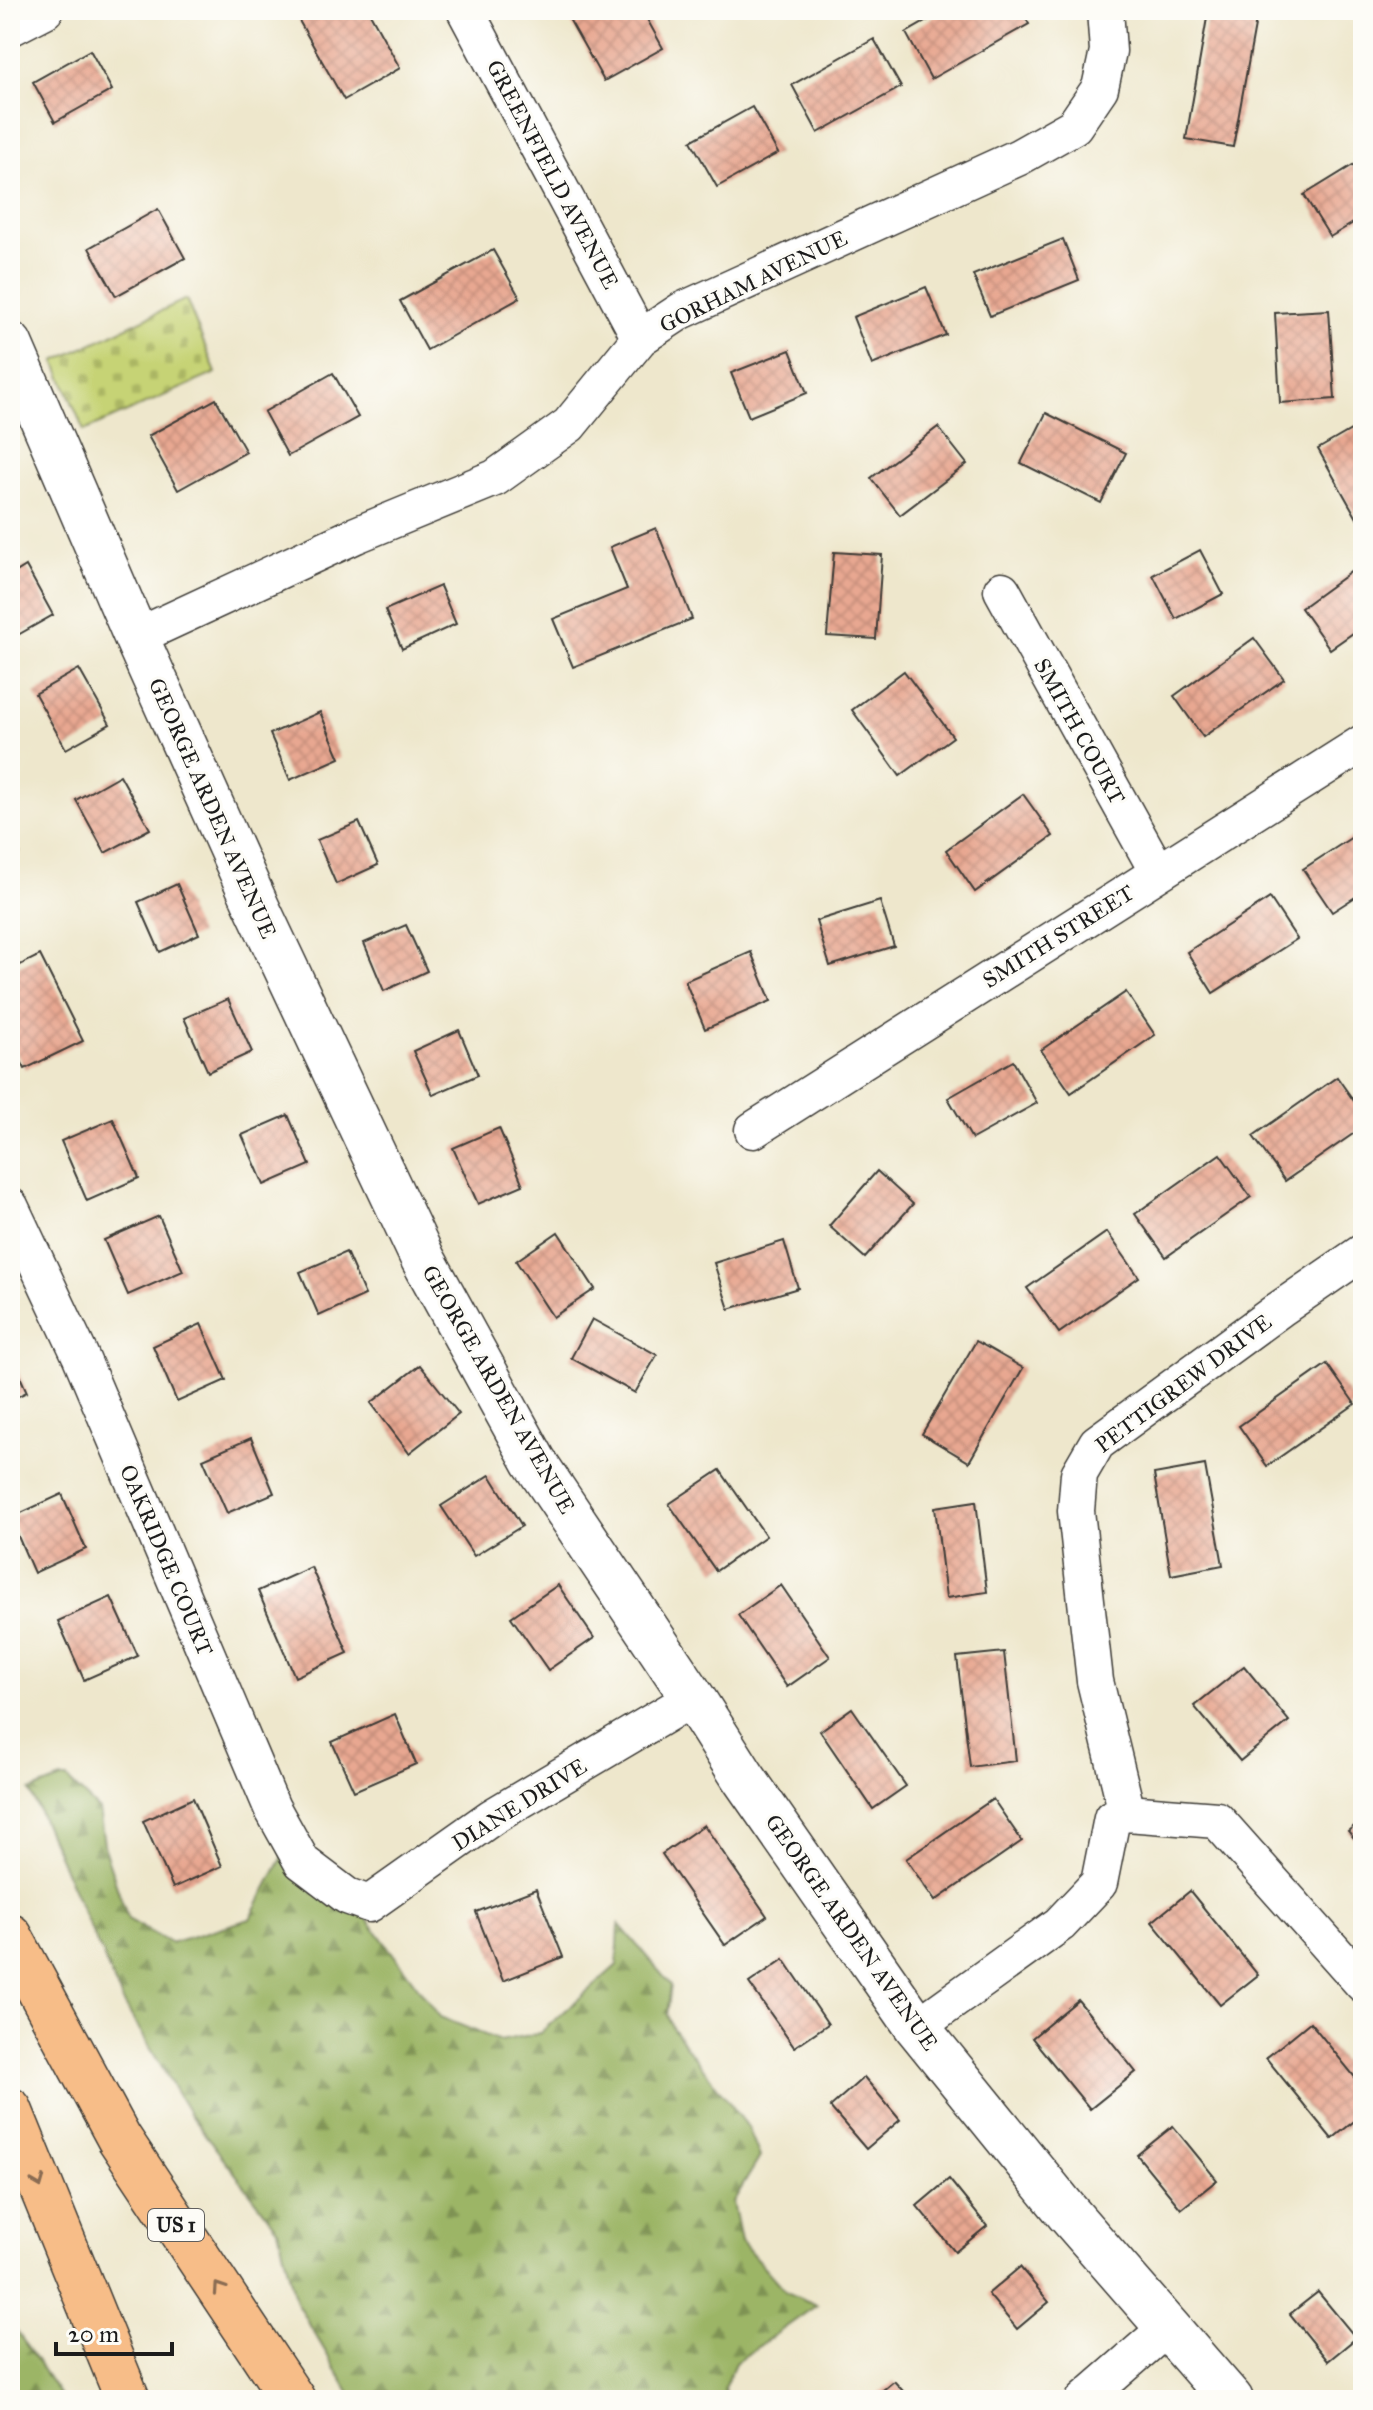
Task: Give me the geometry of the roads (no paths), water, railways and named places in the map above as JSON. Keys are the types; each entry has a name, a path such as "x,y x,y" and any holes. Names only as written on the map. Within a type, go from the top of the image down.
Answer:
{"main road":[{"name":"US 1","path":"10,1936 119,2138 293,2400"},
{"path":"10,2110 128,2400"}],"street":[{"path":"10,28 45,10"},
{"name":"GREENFIELD AVENUE","path":"465,10 640,338"},
{"name":"GORHAM AVENUE","path":"136,637 356,535 495,478 569,425 640,338 681,311 1019,157 1074,126 1100,88 1108,51 1105,10"},
{"name":"GEORGE ARDEN AVENUE","path":"15,367 258,909 423,1259 534,1461 743,1777 917,2027 1067,2212 1231,2400"},
{"name":"SMITH COURT","path":"1002,590 1158,872"},
{"name":"SMITH STREET","path":"753,1130 1363,743"},
{"name":"OAKRIDGE COURT","path":"10,1206 80,1355 272,1808 302,1862 347,1896"},
{"name":"PETTIGREW DRIVE","path":"1127,1813 1095,1681 1076,1511 1079,1474 1097,1443 1363,1252"},
{"name":"DIANE DRIVE","path":"347,1896 369,1904 492,1817 693,1698"},
{"path":"917,2027 1060,1924 1099,1883 1112,1818 1127,1813 1217,1820 1363,1984"},
{"path":"1084,2400 1169,2326"}]}
